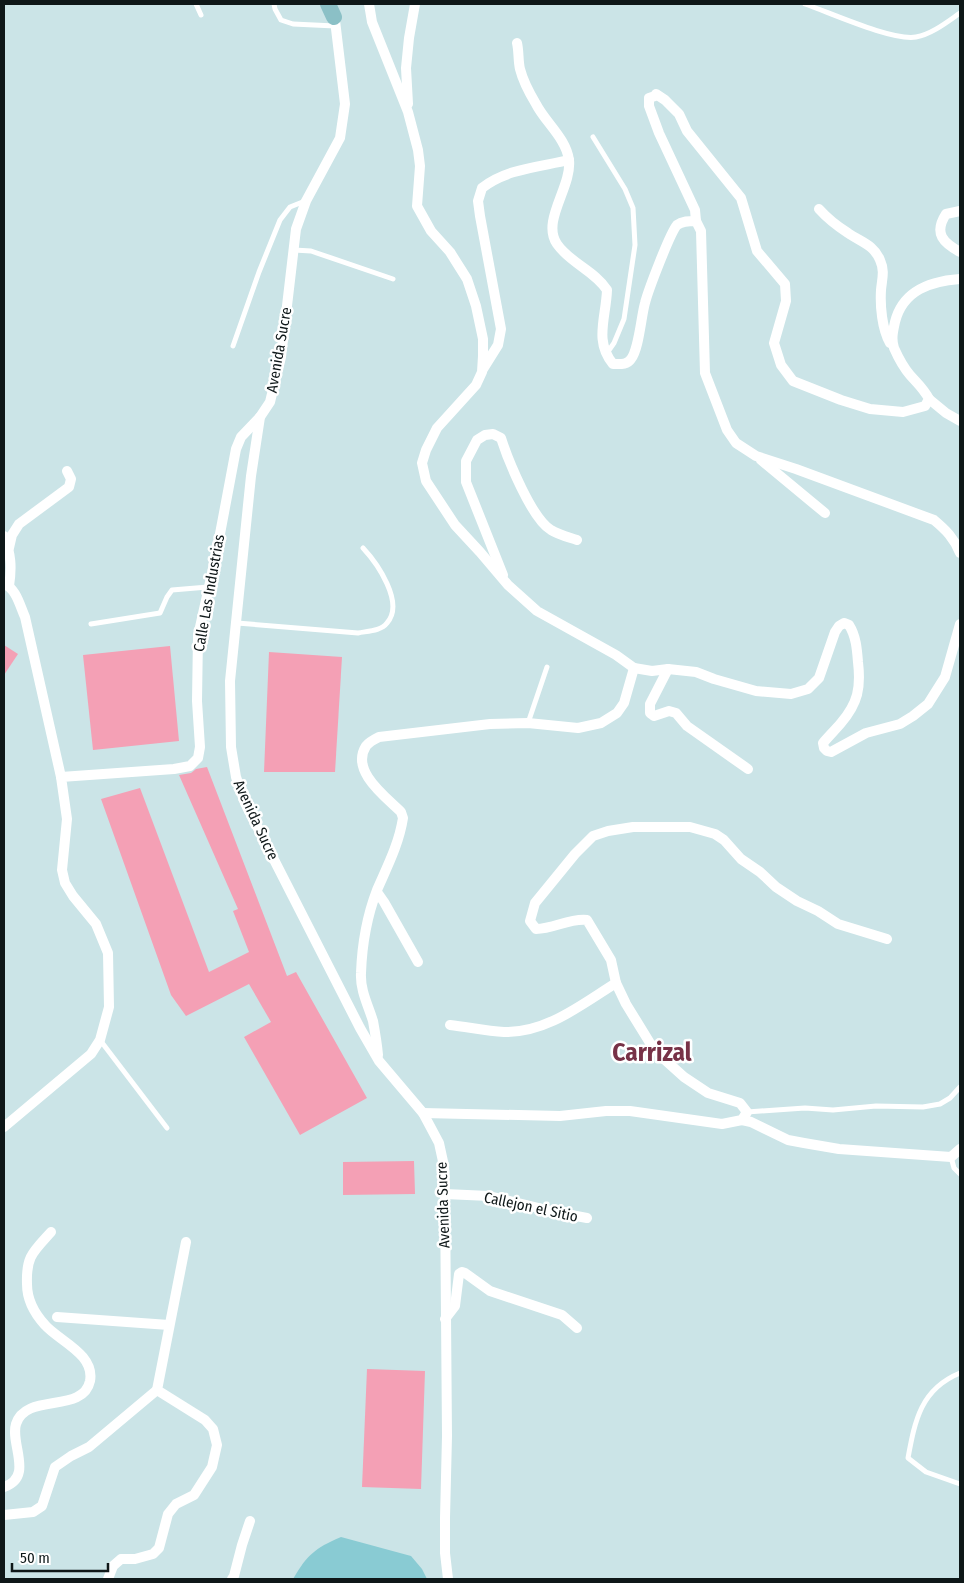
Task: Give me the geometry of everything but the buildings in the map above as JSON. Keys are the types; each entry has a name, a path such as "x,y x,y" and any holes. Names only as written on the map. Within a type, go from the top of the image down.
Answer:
{"street":[{"path":"369,4 372,22 408,112 418,150 420,166 416,206 431,231 450,252 467,278 476,306 482,339 482,372"},
{"path":"408,112 406,68 415,4"},
{"name":"Avenida Sucre","path":"333,13 345,104 340,138 306,201 296,229 281,357 270,402 260,417 251,476 230,681 231,747 236,778 245,802 323,957 379,1060 423,1113 438,1143 444,1166 447,1436 445,1544 448,1579"},
{"path":"517,43 520,69 528,88 545,120 556,131 569,160 566,186 555,212 552,231 556,244 603,283 607,290 602,331 603,345 606,355 613,364 623,364 630,361 634,353 645,302 677,226 689,221 696,221"},
{"path":"825,513 756,456 736,443 728,430 710,388 705,373 701,231 696,221 695,210 659,133 649,106 649,98 656,94 679,114 687,131 742,198 757,251 785,284 786,300 774,343 781,365 793,381 870,409 903,412 925,406 929,399"},
{"path":"569,160 504,174 482,188 478,201 501,329 498,344 476,385 437,428 422,463 426,481 451,518 508,585 537,611 616,655 634,668 652,671 668,669 696,672 756,691 790,694 808,689 819,678 835,632 844,623 849,625 854,635 858,652 860,683 853,706 823,743 824,748 831,752 866,733 900,724 914,716 928,704 945,677 960,624"},
{"path":"818,209 834,224 874,249 880,260 884,275 881,290 883,324 889,340 908,373 926,392 929,399 946,413 960,421"},
{"path":"960,211 946,214 941,222 945,243 960,252"},
{"path":"894,348 892,335 898,311 910,296 928,284 944,280 960,280"},
{"name":"Calle Las Industrias","path":"61,777 174,769 190,766 198,758 200,747 197,701 198,636 216,556 236,449 241,438 260,417"},
{"path":"508,585 466,482 466,461 477,440 484,435 493,434 501,438 519,484 541,520 550,530 577,540"},
{"path":"756,456 796,468 934,520 947,530 956,542 960,552"},
{"path":"9,548 12,535 19,524 69,487 70,479 67,471"},
{"path":"4,536 9,548 12,569 6,585 15,595 25,617 61,777 67,819 62,870 65,883 73,896 96,924 108,954 109,1007 100,1040 91,1054 4,1127"},
{"path":"379,1060 373,1022 364,995 361,975 366,926 377,892 392,858 403,818 402,812 366,775 363,754 367,744 379,737 490,724 528,723 578,728 601,723 616,713 624,703 634,668"},
{"path":"668,669 650,704 650,714 654,716 670,712 676,713 687,726 748,769"},
{"path":"888,939 838,924 818,910 797,901 741,859 724,840 715,834 690,827 633,827 608,831 593,836 575,854 535,903 530,921 536,929 546,929 560,923 587,920 611,960 616,983 626,1004 650,1043 684,1078 708,1093 740,1103 745,1116 751,1122 788,1140 840,1149 957,1153"},
{"path":"377,892 418,962"},
{"path":"450,1025 505,1032 541,1026 557,1020 616,983"},
{"path":"423,1113 560,1116 606,1111 630,1111 722,1124 745,1116"},
{"name":"Callejon el Sitio","path":"445,1194 489,1196 587,1218"},
{"path":"4,1488 13,1483 18,1476 19,1459 16,1424 24,1412 34,1407 77,1397 90,1382 87,1361 78,1351 57,1337 44,1324 27,1298 26,1267 34,1250 50,1232"},
{"path":"4,1515 33,1512 42,1506 55,1467 89,1447 157,1390 186,1242"},
{"path":"445,1320 455,1306 459,1274 462,1272 490,1291 562,1315 577,1328"},
{"path":"56,1317 169,1325"},
{"path":"108,1579 113,1566 121,1560 135,1559 153,1554 159,1548 168,1514 176,1504 194,1495 212,1466 217,1445 214,1429 206,1420 157,1390"},
{"path":"232,1579 250,1521"}],"lane":[{"path":"196,4 201,15"},
{"path":"274,4 281,20 294,24 333,13"},
{"path":"805,4 900,37 917,37 937,28 960,13"},
{"path":"593,137 625,189 633,208 635,244 624,318 614,343 606,355"},
{"path":"233,346 259,272 280,220 290,207 306,201"},
{"path":"294,250 310,251 393,279"},
{"path":"236,623 358,633 378,630 388,623 393,608 390,590 374,561 362,548"},
{"path":"91,624 160,612 172,590 208,587"},
{"path":"528,723 547,667"},
{"path":"100,1040 167,1128"},
{"path":"745,1116 805,1108 833,1110 876,1106 923,1107 940,1104 950,1098 960,1087"},
{"path":"957,1153 954,1168 960,1174"},
{"path":"960,1373 942,1382 931,1392 920,1408 913,1430 908,1458 926,1472 960,1484"}],"shaded area":[{"path":"341,1537 411,1556 422,1569 427,1579 293,1579 312,1553"}],"district":[{"name":"Carrizal","path":"652,1053"}]}
